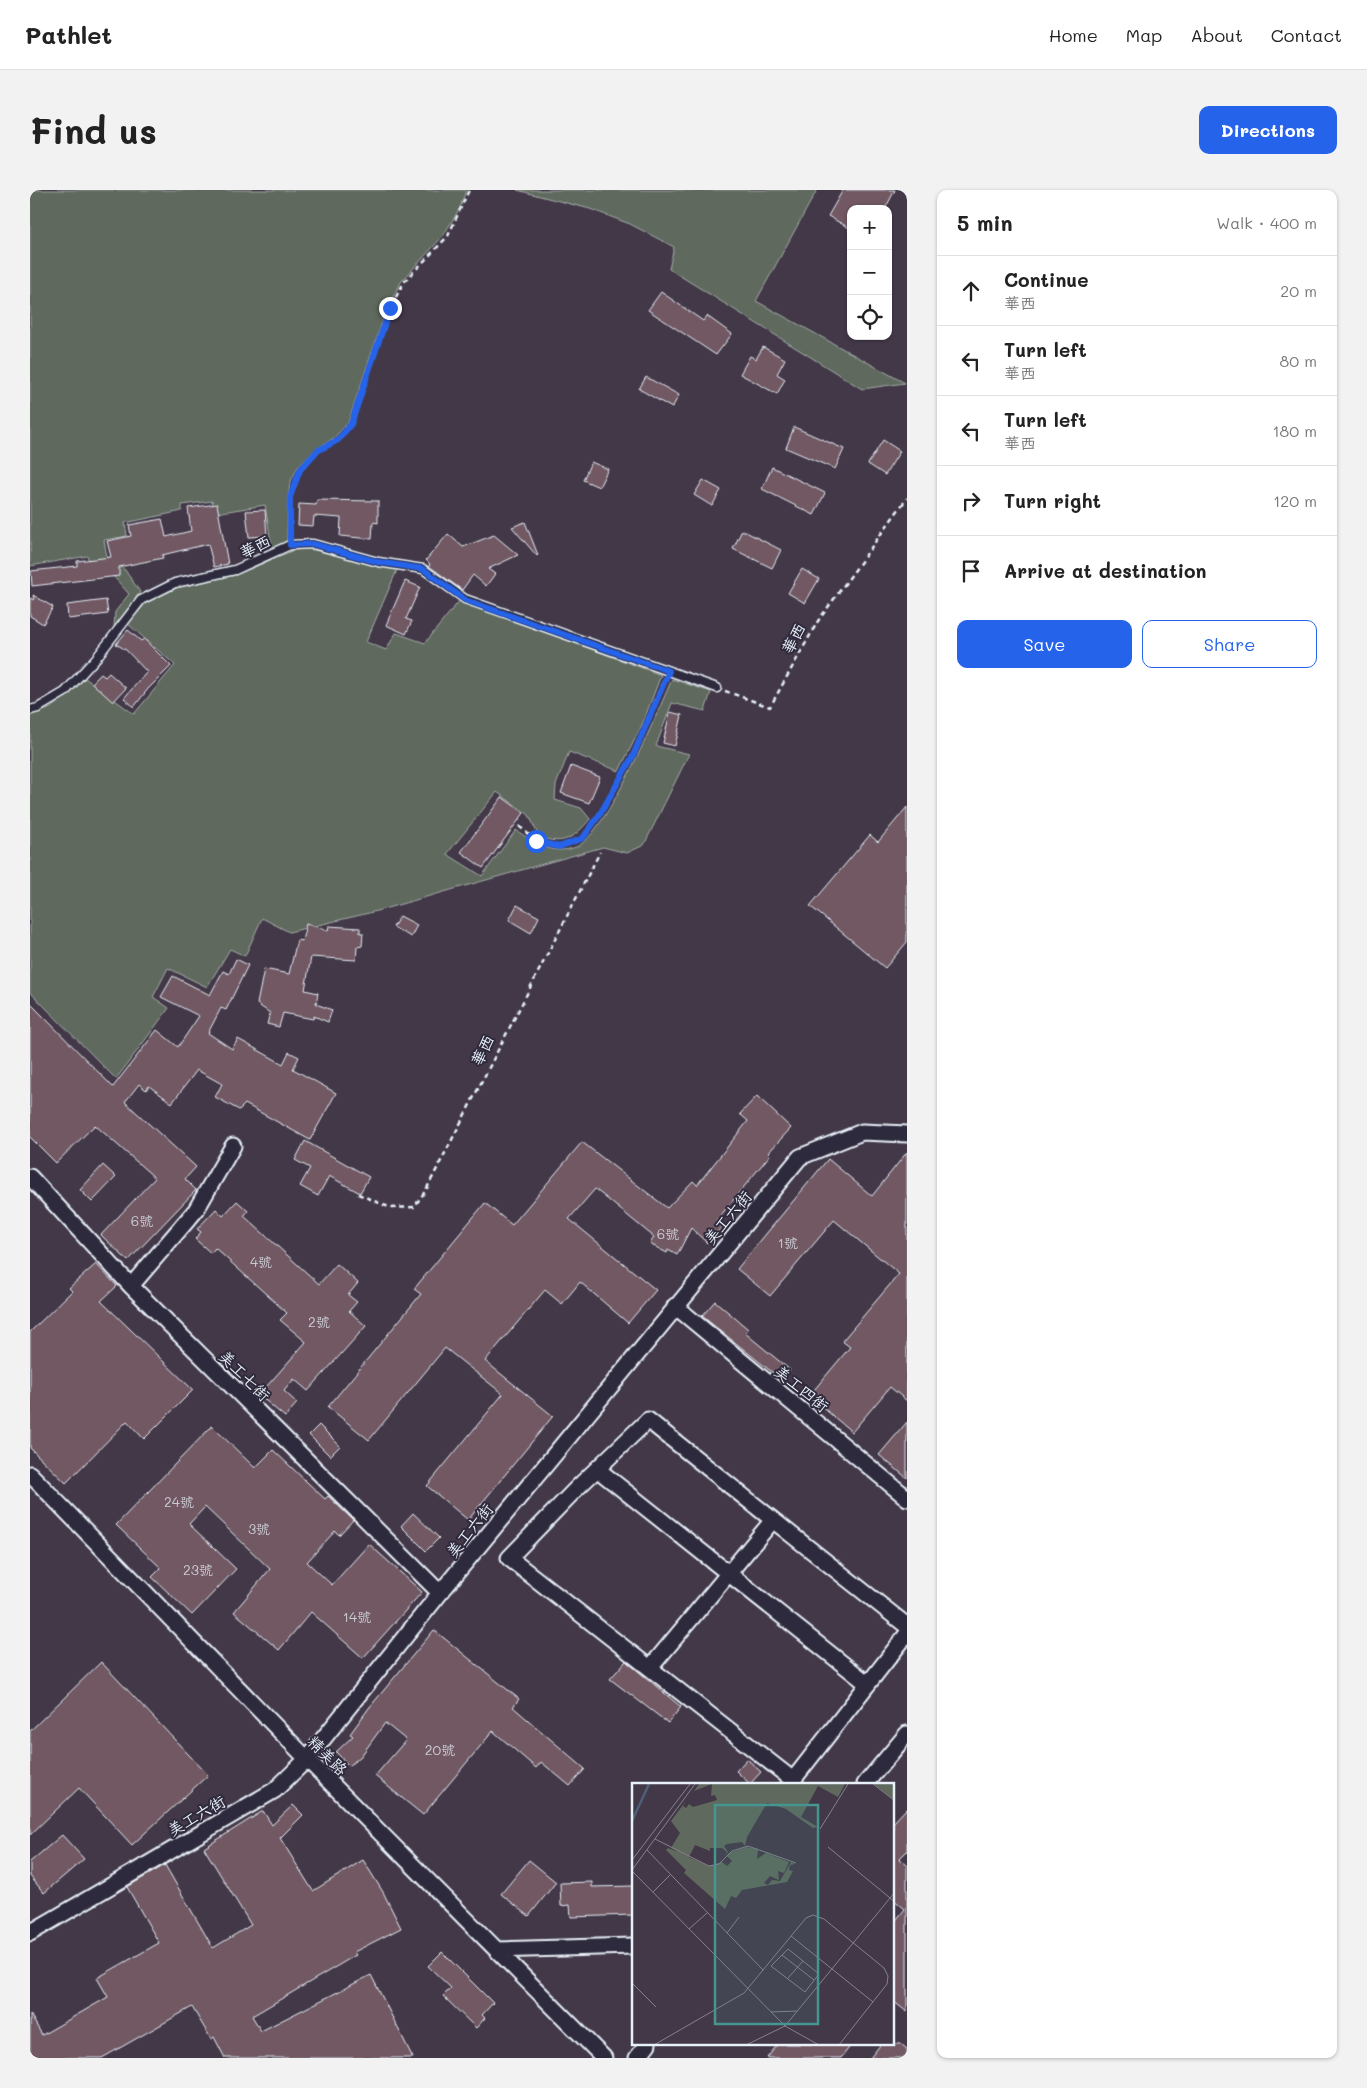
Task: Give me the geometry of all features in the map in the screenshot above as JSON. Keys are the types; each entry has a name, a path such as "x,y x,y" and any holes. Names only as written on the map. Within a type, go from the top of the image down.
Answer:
{"street":[{"name":"美工六街","path":"30,1933 275,1790 307,1759 440,1593 800,1156 862,1132 906,1133"},
{"path":"131,1286 196,1210 234,1146"},
{"name":"美工七街","path":"30,1177 131,1286 440,1593"},
{"name":"美工四街","path":"675,1306 907,1498"},
{"path":"907,1626 648,1420 509,1558 793,1780 907,1634"},
{"path":"597,1469 868,1684"},
{"name":"精美路","path":"30,1474 307,1759 604,2058"},
{"path":"650,1668 773,1520"},
{"path":"866,1783 907,1734"},
{"path":"497,1950 632,1946"},
{"path":"637,2058 646,2046"}],"lane":[{"name":"華西","path":"30,710 38,708 65,692 97,657 141,600 175,583 235,570 290,545 313,544 378,562 423,569 465,600 717,688"}],"path":[{"path":"290,545 290,497 300,470 317,451 338,440 351,424 390,308 404,282 448,236 469,190"},
{"name":"華西","path":"717,688 770,707 818,621 907,498"},
{"path":"519,826 536,841 559,847 583,838 600,814 633,756 669,671"},
{"name":"華西","path":"358,1194 391,1208 414,1208 426,1190 600,852"}],"green space":[{"path":"30,190 466,190 460,208 443,236 401,282 387,308 348,423 334,438 317,449 298,467 290,483 287,541 272,548 265,505 216,513 212,501 182,505 182,511 125,523 127,536 104,540 107,557 125,570 140,592 114,627 115,612 129,594 114,577 95,574 87,556 30,566"},
{"path":"517,190 817,190 756,301 905,383 862,389 669,269 674,247 630,224 590,209"},
{"path":"309,549 397,570 366,642 386,650 396,633 425,643 460,600 661,675 642,725 619,771 569,752 556,785 555,800 581,808 590,819 579,831 562,840 555,841 539,837 529,815 497,792 447,854 482,876 516,830 544,847 559,850 576,847 588,838 602,820 630,771 672,679 711,692 705,711 672,703 656,746 689,754 644,845 627,853 603,847 373,912 289,932 262,918 245,956 230,949 207,987 168,968 153,997 169,1008 116,1079 30,992 30,716 51,708 85,678 134,714 175,665 128,624 147,602 178,587 240,573 294,550"}],"building":[{"path":"843,190 895,190 887,205 847,205 847,227 828,216"},
{"path":"661,292 703,321 707,316 732,334 716,355 648,310"},
{"path":"763,347 785,359 777,374 785,379 777,394 740,374 750,356 756,359"},
{"path":"646,377 679,395 672,408 639,389"},
{"path":"794,427 844,449 835,469 786,448"},
{"path":"883,440 900,451 885,475 868,464"},
{"path":"591,462 608,469 599,487 583,480"},
{"path":"772,467 825,493 814,515 762,489"},
{"path":"703,480 721,490 712,506 694,495"},
{"path":"317,500 378,501 378,523 373,522 372,539 340,536 341,518 314,516 313,526 298,525 299,504 316,505"},
{"path":"217,504 228,564 214,567 208,544 162,555 163,558 119,567 119,576 32,586 31,571 77,566 77,561 111,557 107,541 131,536 129,525 162,519 166,537 191,531 188,508"},
{"path":"265,510 267,536 249,537 246,511"},
{"path":"525,522 538,555 537,556 512,527"},
{"path":"742,530 781,550 772,568 733,549"},
{"path":"448,534 463,547 494,535 518,555 488,569 495,574 486,586 473,575 462,590 429,566 430,564 426,560"},
{"path":"802,569 819,579 805,603 788,593"},
{"path":"405,581 420,587 406,619 412,621 406,634 386,625"},
{"path":"33,595 53,607 43,624 30,616 30,598 34,600"},
{"path":"106,600 108,614 68,619 67,605"},
{"path":"128,630 141,641 144,639 171,666 148,689 134,707 124,698 147,672 126,650 116,644"},
{"path":"109,673 126,688 113,702 92,683 101,674 105,677"},
{"path":"670,712 682,715 675,746 663,743"},
{"path":"571,766 600,777 589,803 561,793"},
{"path":"502,797 524,813 483,868 461,852"},
{"path":"907,807 907,942 885,968 810,906 870,835 878,842"},
{"path":"517,905 539,917 531,933 509,920"},
{"path":"400,916 417,925 411,937 393,927"},
{"path":"306,924 328,930 329,926 360,928 360,933 363,933 362,946 357,947 356,960 311,957 305,990 318,993 316,1004 332,1010 328,1022 314,1016 313,1019 283,1013 279,1027 267,1024 270,1013 257,1004 264,969 289,974 297,940 302,941"},
{"path":"236,959 248,965 226,1010 221,1008 208,1033 232,1049 238,1039 283,1064 289,1052 299,1057 293,1069 336,1093 310,1140 245,1104 239,1110 215,1097 222,1084 197,1070 172,1103 149,1086 146,1090 139,1084 125,1102 196,1167 185,1179 196,1190 128,1261 101,1235 155,1178 95,1125 56,1163 30,1137 30,1003 113,1087 157,1030 178,1047 199,1016 161,997 173,976 210,995 223,971 229,974"},
{"path":"757,1096 791,1128 768,1153 770,1155 716,1221 722,1227 707,1243 691,1228 677,1255 668,1250 667,1253 650,1244 654,1237 595,1189 569,1219 656,1290 628,1323 580,1282 562,1304 545,1290 485,1361 553,1416 468,1520 427,1486 503,1394 445,1348 369,1440 328,1407 421,1294 414,1289 485,1203 512,1225 582,1142 667,1208 693,1181 697,1185 748,1121 740,1114"},
{"path":"305,1141 369,1177 360,1193 329,1176 318,1196 300,1186 310,1168 295,1160"},
{"path":"907,1152 907,1401 890,1387 852,1432 809,1396 850,1347 842,1341 899,1274 834,1220 770,1296 737,1269 828,1159 872,1196"},
{"path":"103,1165 116,1177 92,1202 80,1190"},
{"path":"237,1201 248,1211 244,1216 319,1284 337,1264 358,1283 348,1295 357,1302 349,1311 366,1326 308,1391 294,1379 284,1391 297,1403 285,1417 259,1395 306,1342 280,1320 287,1313 215,1248 211,1253 195,1239 201,1232 197,1229 216,1209 223,1216"},
{"path":"96,1264 117,1286 101,1301 193,1390 144,1439 127,1421 66,1483 30,1448 30,1332 72,1291 69,1288"},
{"path":"715,1301 748,1329 745,1333 790,1370 782,1380 702,1316"},
{"path":"907,1422 907,1478 879,1455"},
{"path":"319,1425 340,1446 330,1456 309,1435"},
{"path":"212,1426 255,1468 273,1450 325,1499 328,1496 353,1520 339,1535 335,1531 307,1562 332,1585 369,1544 422,1592 363,1658 311,1612 279,1650 234,1612 270,1569 205,1507 189,1524 236,1569 192,1615 152,1577 161,1568 116,1525"},
{"path":"413,1513 439,1538 426,1551 401,1526"},
{"path":"434,1630 519,1699 513,1707 585,1769 570,1786 541,1762 536,1768 493,1731 423,1815 375,1776 406,1740 385,1723 361,1756 349,1766 336,1752 353,1736 350,1734 369,1708"},
{"path":"626,1661 681,1707 668,1723 610,1679"},
{"path":"101,1662 208,1775 132,1845 79,1788 30,1835 30,1731"},
{"path":"747,1759 761,1772 749,1783 736,1771"},
{"path":"293,1805 303,1815 280,1838 313,1891 363,1860 383,1892 401,1928 354,1952 356,1955 252,2016 261,2031 371,1975 413,2058 225,2058 214,2037 211,2039 192,2007 102,2058 30,2058 30,2014 42,2035 108,1997 97,1978 159,1943 127,1887 165,1865 213,1948 251,1925 204,1848 263,1811 272,1825"},
{"path":"907,1808 907,1851 899,1859 907,1866 907,2012 894,2002 894,1923 905,1909 894,1900 894,1822"},
{"path":"62,1835 84,1859 44,1893 30,1876 30,1862"},
{"path":"529,1860 556,1882 529,1916 501,1894"},
{"path":"592,1882 592,1887 632,1886 632,1915 571,1917 570,1905 561,1906 560,1883"},
{"path":"442,1952 493,2003 482,2015 485,2018 476,2028 443,1996 451,1988 428,1966"},
{"path":"901,2044 907,2049 907,2058 870,2058 879,2046"},
{"path":"776,2046 850,2046 841,2058 767,2058"}],"route":[{"path":"390,308 351,424 338,440 317,451 300,470 290,497 290,545 313,544 378,562 423,569 465,600 669,671 633,756 600,814 583,838 559,847 536,841"}]}
